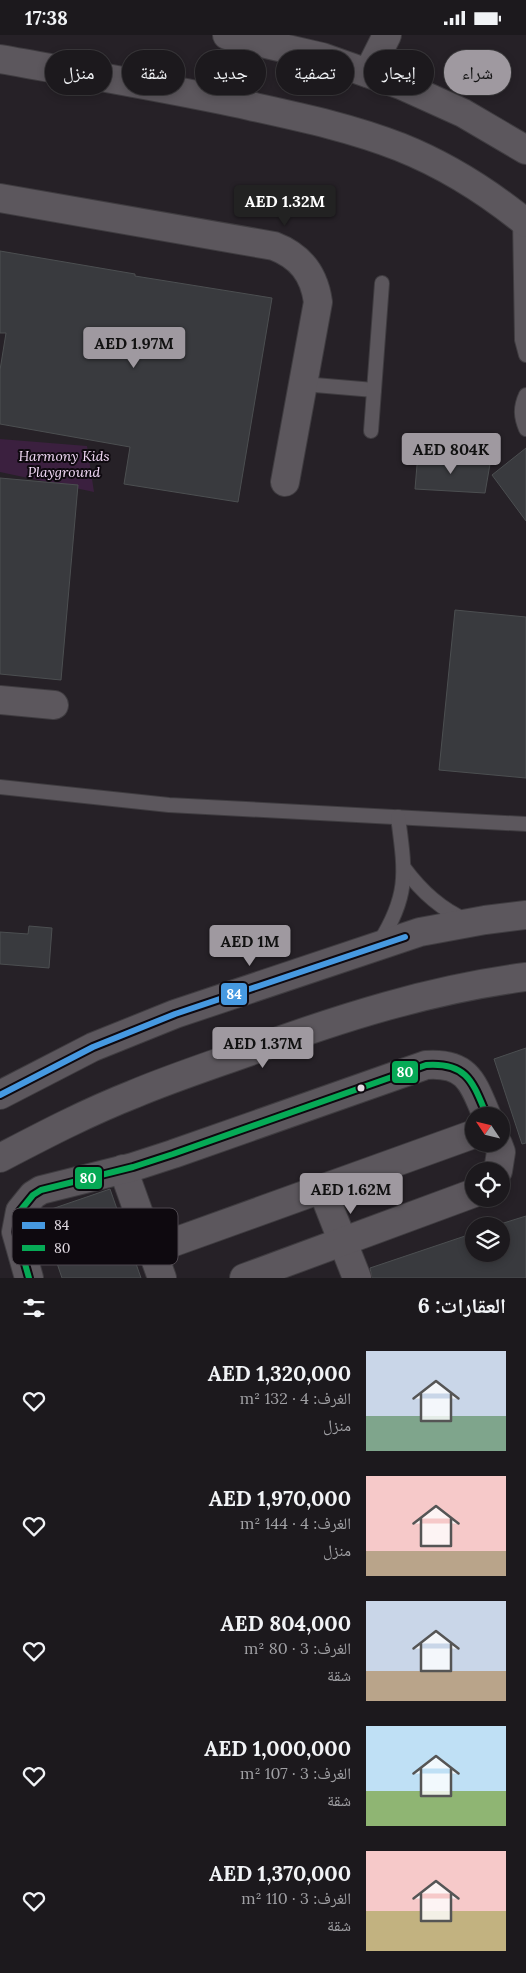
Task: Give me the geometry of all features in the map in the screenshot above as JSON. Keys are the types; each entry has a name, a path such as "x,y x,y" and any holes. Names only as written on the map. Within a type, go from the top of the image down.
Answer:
{"street":[{"path":"227,35 297,43 322,57 364,72"},
{"path":"379,50 386,35"},
{"path":"0,59 203,96 355,132 400,147 446,169 486,193 523,221"},
{"path":"423,95 463,113 526,150"},
{"path":"0,198 264,244 286,251 305,266 312,277 318,302 285,482"},
{"path":"0,700 54,705"},
{"path":"0,1095 93,1047 166,1018 376,946 420,932 472,922 526,915"},
{"path":"3,1158 37,1138 132,1094 285,1038 398,1003 454,990 526,977"},
{"path":"22,1208 25,1203 41,1190 173,1154 426,1065 447,1066 457,1069 473,1083 483,1107"},
{"path":"178,1242 465,1137"},
{"path":"123,1169 137,1208"},
{"path":"322,1189 357,1278"},
{"path":"244,1278 465,1196"},
{"path":"25,1265 29,1278"},
{"path":"157,1265 162,1278"}],"lane":[{"path":"523,221 522,340 526,355"},
{"path":"371,431 382,283"},
{"path":"303,384 374,391"},
{"path":"526,395 521,405 526,429"},
{"path":"0,787 169,805 526,823"},
{"path":"376,946 388,928 397,908 402,889 404,868 398,817"},
{"path":"404,868 429,897 449,911 472,922"}],"green space":[{"name":"Harmony Kids Playground","path":"0,439 87,446 94,492 0,472"}],"building":[{"path":"0,251 135,274 135,276 272,298 238,502 124,484 130,447 0,424 0,370 6,333 0,333"},
{"path":"526,448 526,521 492,475"},
{"path":"418,453 490,464 485,493 415,489"},
{"path":"0,478 78,485 61,680 0,674"},
{"path":"455,610 526,617 526,778 439,770"},
{"path":"29,926 52,928 49,968 0,964 0,932 28,934"},
{"path":"526,1048 526,1143 522,1144 494,1059"},
{"path":"110,1189 117,1208 55,1208"},
{"path":"526,1216 526,1278 372,1278 370,1268 465,1236 465,1262 510,1262 510,1221"},
{"path":"58,1265 136,1265 141,1278 62,1278"}],"transit line":[{"name":"84","path":"0,1095 93,1047 175,1014 405,937"},
{"name":"80","path":"22,1208 33,1195 41,1190 133,1167 426,1065 440,1065 460,1071 473,1085 483,1107"},
{"name":"80","path":"25,1265 29,1278"}]}
